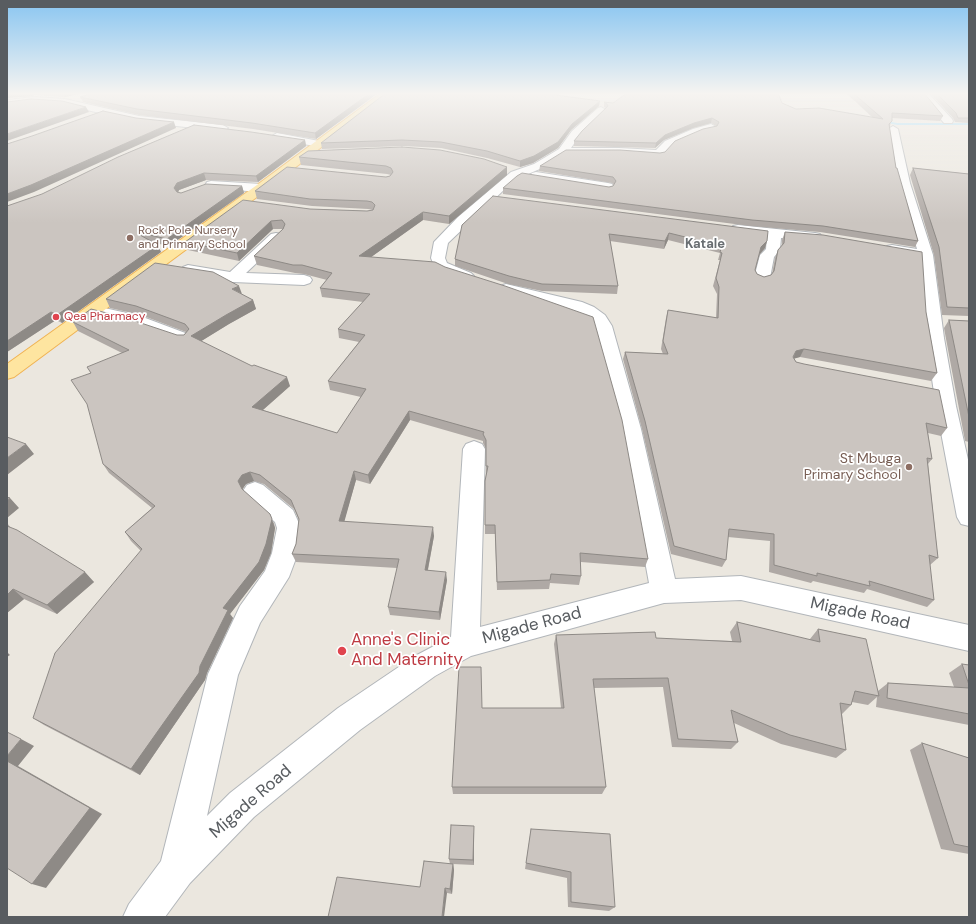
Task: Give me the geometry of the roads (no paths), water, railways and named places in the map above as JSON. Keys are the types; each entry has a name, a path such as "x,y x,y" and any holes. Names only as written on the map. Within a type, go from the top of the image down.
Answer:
{"main road":[{"path":"7,373 287,169 305,154 321,149 336,136"}],"street":[{"path":"271,136 321,149"},
{"path":"574,136 563,151 538,166 520,173 504,183 497,198 450,232 441,242 438,258 440,264 451,271 510,290 576,306 588,311 598,319 603,326 631,429 664,591"},
{"path":"563,151 612,150 659,154 669,143 685,136"},
{"path":"894,136 904,183 926,256 940,320 937,391 969,517"},
{"path":"504,168 520,173 608,186"},
{"path":"287,169 302,170"},
{"path":"199,188 214,185 261,188"},
{"path":"242,202 258,204"},
{"path":"727,228 827,238"},
{"path":"233,277 279,233"},
{"path":"762,278 767,255 773,250 774,233"},
{"path":"875,246 926,256"},
{"path":"156,265 233,277 304,280"},
{"path":"93,310 134,320 182,338"},
{"path":"465,644 474,449"},
{"path":"177,870 223,674 250,616 276,577 285,553 289,528 285,517 254,491"},
{"name":"Migade Road","path":"142,917 177,870 242,805 349,719 425,666 465,644 664,591 741,588 969,638"}],"place":[{"name":"Rock Pole Nursery and Primary School","path":"130,238"},
{"name":"Qea Pharmacy","path":"56,317"},
{"name":"St Mbuga Primary School","path":"909,467"},
{"name":"Anne's Clinic And Maternity","path":"342,651"}],"district":[{"name":"Katale","path":"705,245"}]}
